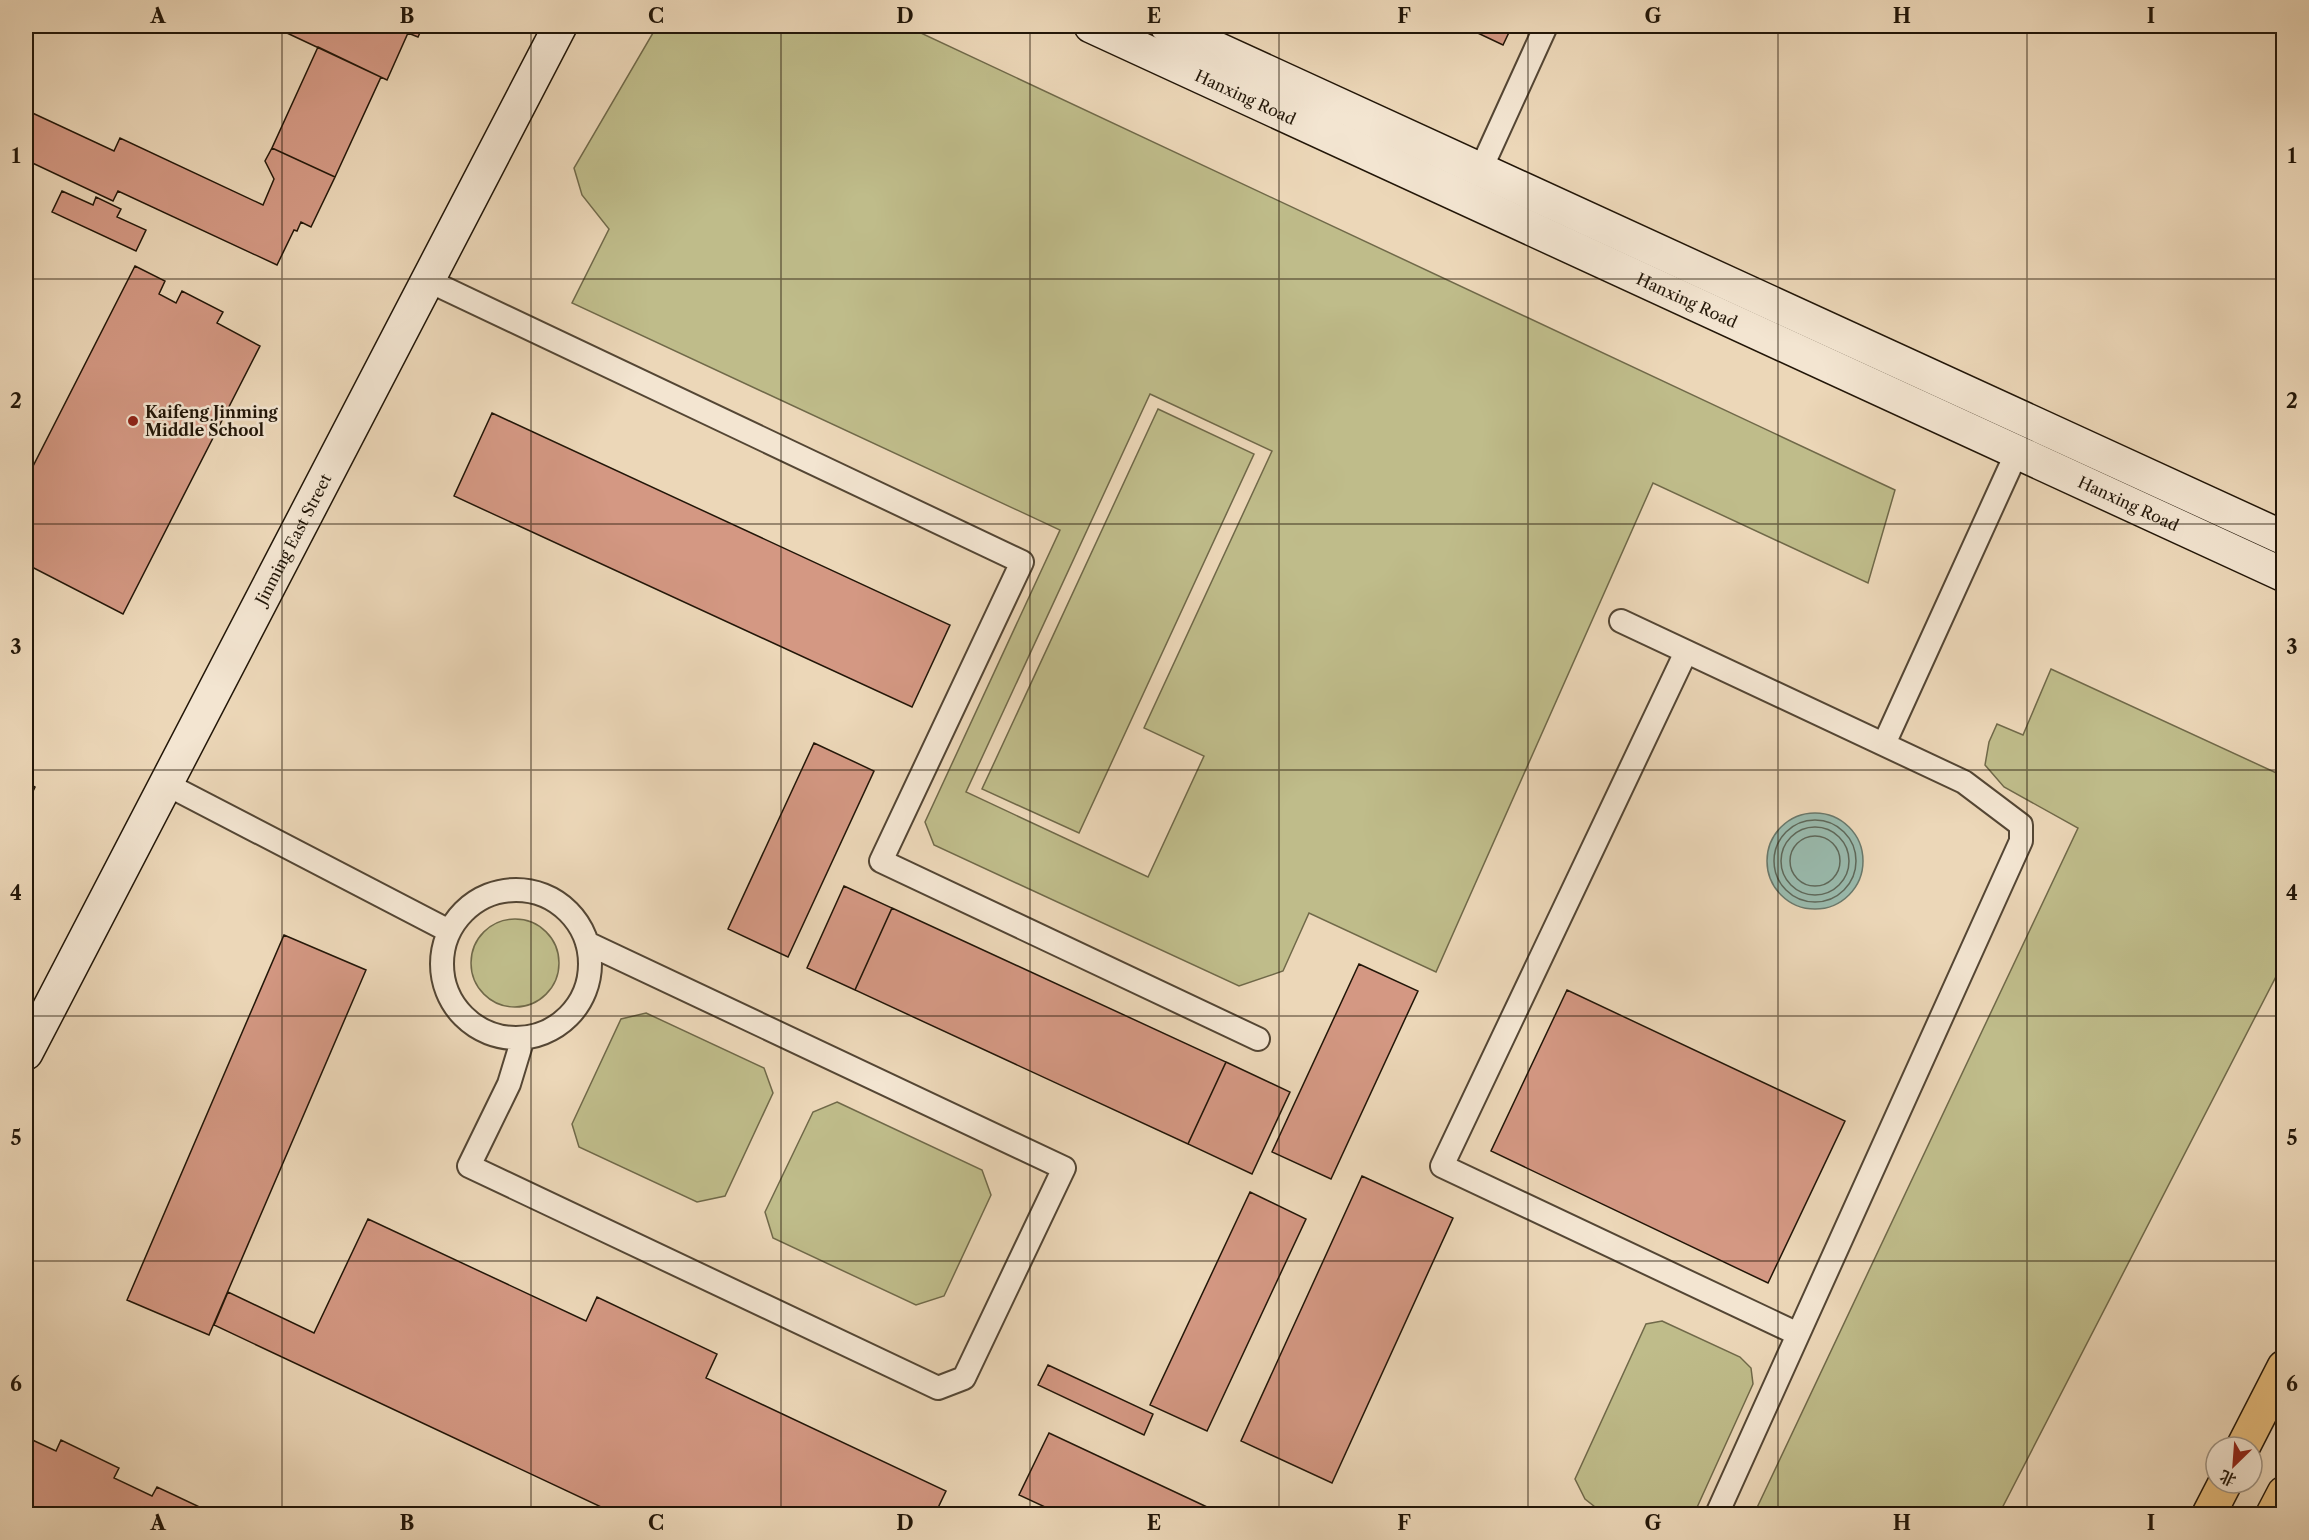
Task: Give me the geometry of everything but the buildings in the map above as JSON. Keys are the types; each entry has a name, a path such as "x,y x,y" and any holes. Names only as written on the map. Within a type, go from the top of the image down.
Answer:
{"main road":[{"path":"2249,1435 2283,1367"},
{"path":"2272,1515 2283,1494"},
{"path":"2209,1515 2219,1495"}],"street":[{"name":"Jinming East Street","path":"26,1053 560,26"},
{"name":"Hanxing Road","path":"1091,26 2283,575"},
{"name":"Hanxing Road","path":"1167,26 2283,538"}],"lane":[{"path":"1480,171 1546,26"},
{"path":"427,280 1022,562 881,861 1258,1039"},
{"path":"1884,744 2017,452"},
{"path":"1621,621 1964,782 2020,825 2021,841 1717,1515"},
{"path":"1686,652 1442,1166 1798,1334"},
{"path":"166,784 449,931"},
{"path":"508,890 531,891 552,899 571,913 584,932 590,954 590,977 582,999 569,1017 553,1029 523,1038 493,1036 475,1027 460,1014 448,997 442,978 441,958 449,931 455,920 469,906 486,895 508,890"},
{"path":"523,1038 509,1084 469,1166 938,1388 964,1378 1064,1168 587,944"}],"shaded area":[{"path":"657,26 906,26 1895,490 1868,583 1653,483 1436,972 1309,913 1283,971 1239,986 934,845 925,822 1060,530 572,303 609,229 582,195 574,168","holes":["1150,394 1272,451 1144,728 1204,756 1148,877 966,792"]},
{"path":"1158,409 1254,454 1079,833 982,789"},
{"path":"2051,669 2283,776 2283,963 1999,1514 1754,1514 2078,828 2004,787 1985,765 1989,742 1997,724 2023,735"},
{"path":"515,919 532,923 546,932 555,946 559,963 555,980 546,994 532,1003 515,1007 498,1003 484,994 475,980 471,963 475,946 484,932 498,923"},
{"path":"646,1013 764,1068 773,1093 725,1196 697,1202 579,1147 572,1124 621,1019"},
{"path":"837,1102 982,1170 991,1195 944,1296 916,1305 773,1238 765,1212 813,1112"},
{"path":"1662,1321 1740,1357 1751,1368 1753,1384 1694,1514 1604,1514 1585,1499 1575,1479 1646,1324"}],"water":[{"path":"1815,813 1833,817 1849,827 1859,843 1863,861 1859,879 1849,895 1833,905 1815,909 1797,905 1781,895 1771,879 1767,861 1771,843 1781,827 1797,817"}],"place":[{"name":"Kaifeng Jinming Middle School","path":"133,421"}]}
